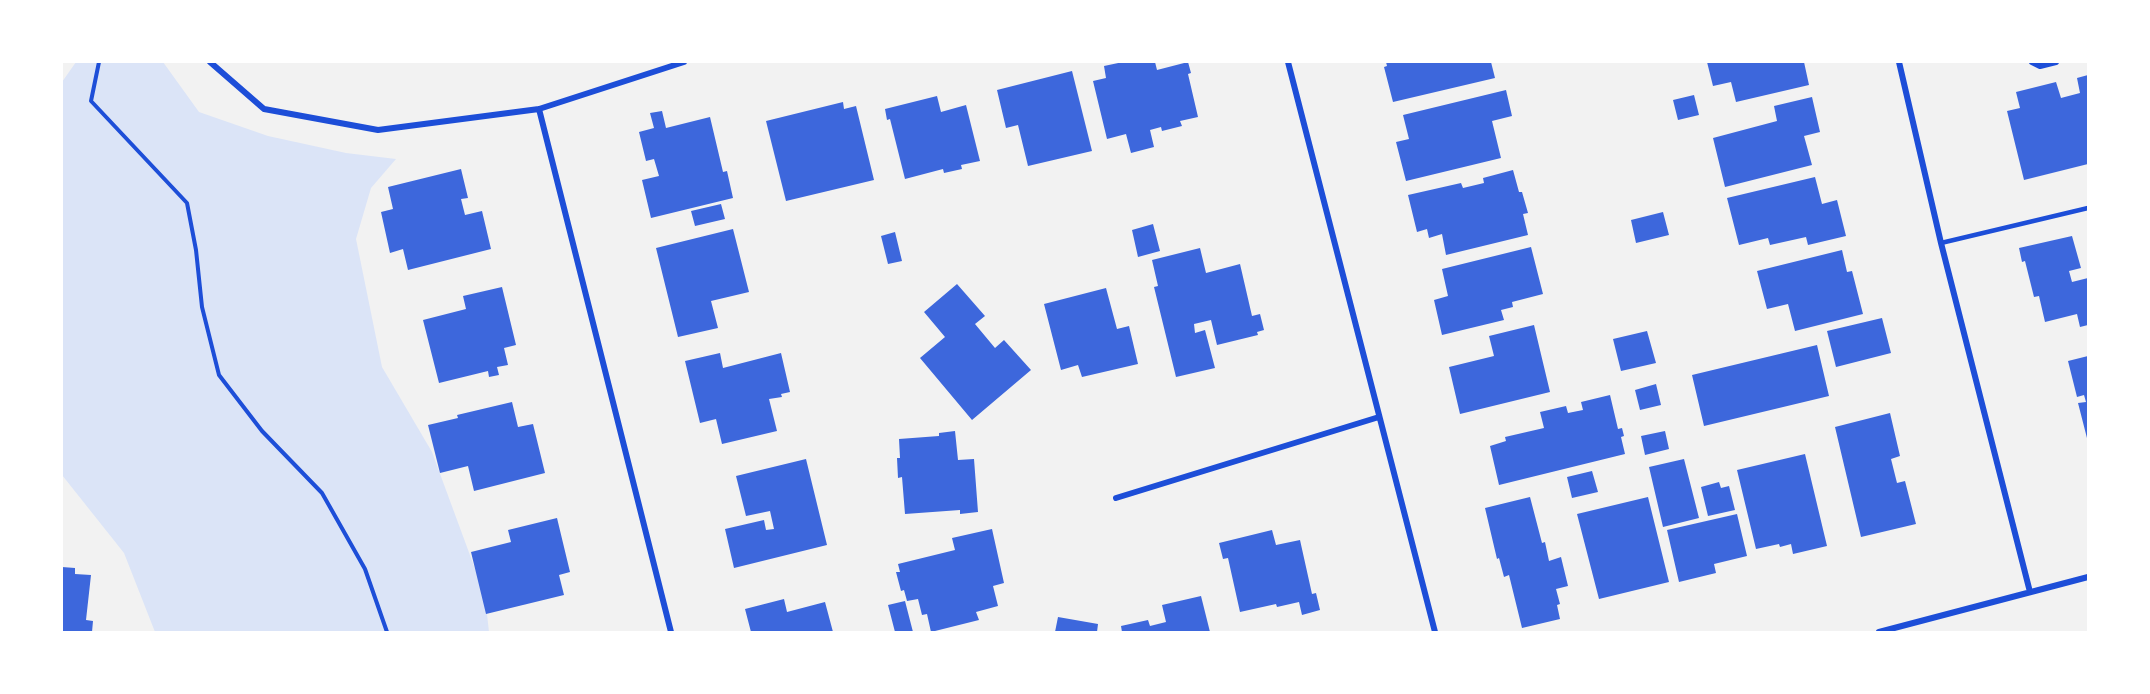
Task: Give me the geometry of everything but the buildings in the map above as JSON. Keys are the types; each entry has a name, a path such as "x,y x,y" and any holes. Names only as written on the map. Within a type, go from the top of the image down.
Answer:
{"street":[{"path":"210,62 264,109 378,130 539,109 684,62"},
{"path":"1288,62 1435,633"},
{"path":"1899,62 1941,243 2030,592"},
{"path":"2032,62 2040,66 2056,62"},
{"path":"539,109 671,633"},
{"path":"1116,498 1379,417"},
{"path":"1879,633 2030,592 2088,579"}],"lane":[{"path":"1941,243 2088,208"}],"path":[{"path":"99,62 91,101 187,203 196,250 202,307 219,375 262,430 321,493 365,569 387,633"}],"shaded area":[{"path":"76,62 163,62 199,112 268,136 346,153 396,159 371,188 356,239 382,367 432,452 485,596 489,632 155,632 124,553 62,475 62,82"}]}
